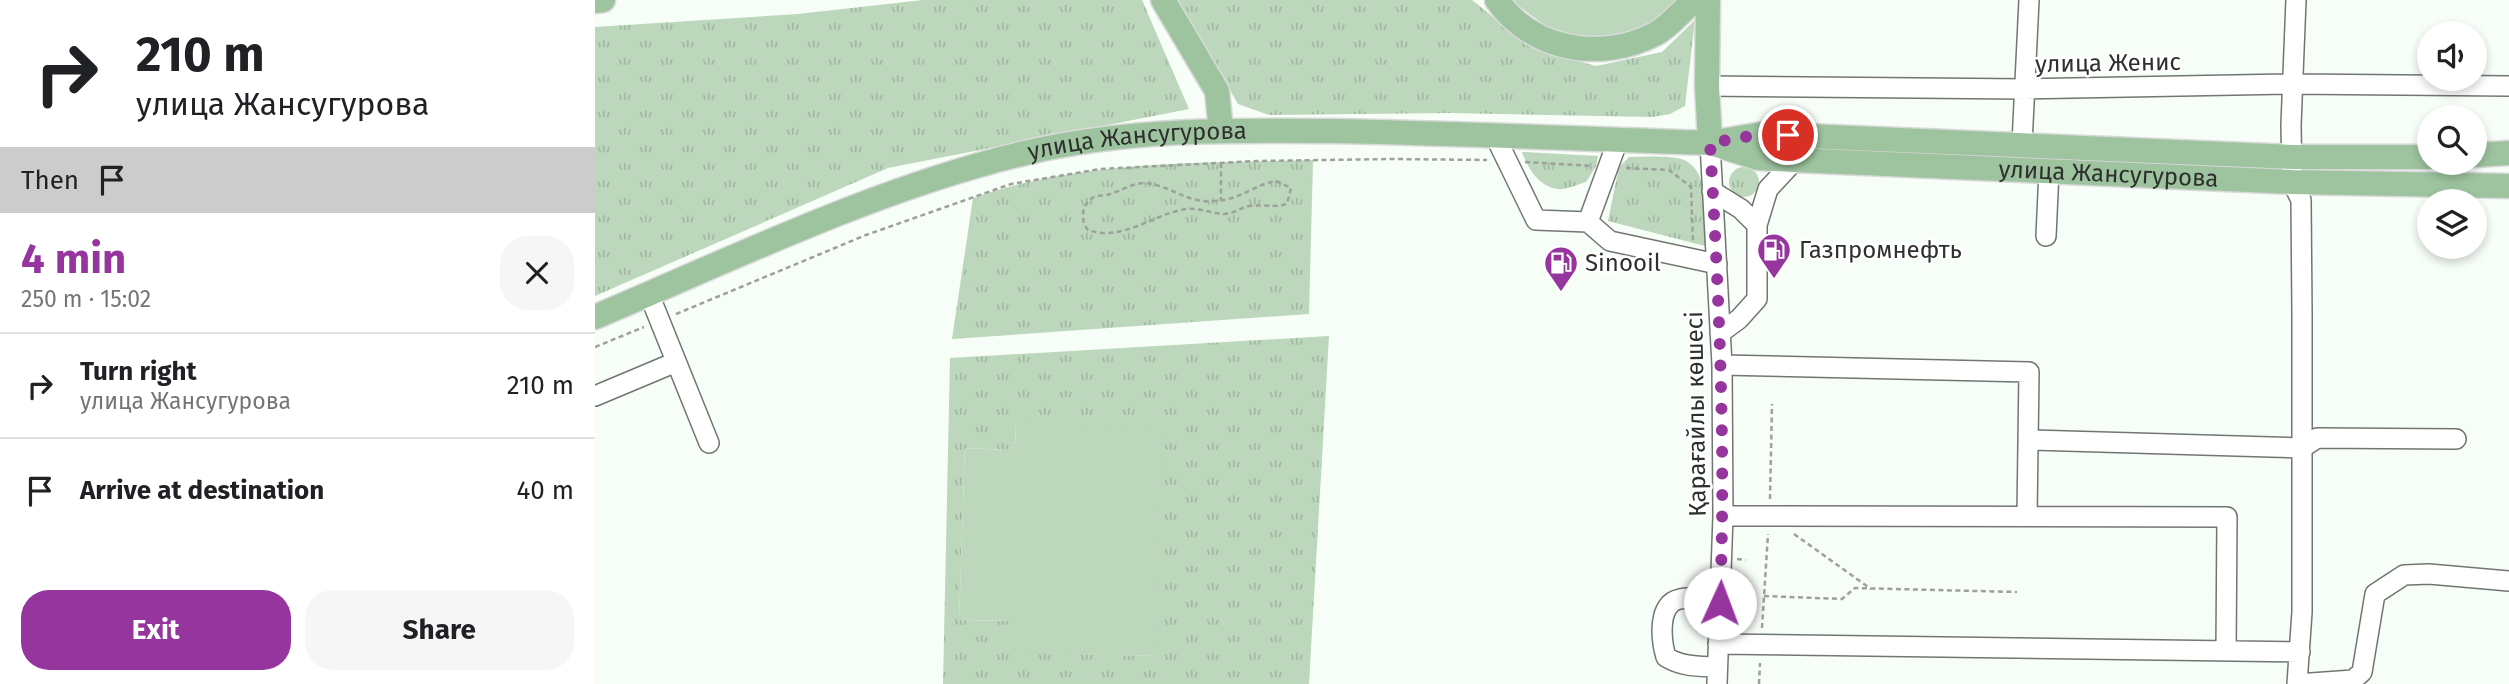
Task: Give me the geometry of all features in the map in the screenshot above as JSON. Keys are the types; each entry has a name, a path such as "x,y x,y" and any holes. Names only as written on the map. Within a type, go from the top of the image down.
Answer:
{"main road":[{"path":"595,1 603,0"},
{"path":"1163,0 1217,91 1221,131"},
{"path":"1496,4 1538,37 1578,50 1619,48 1657,33 1692,0"},
{"path":"1708,0 1707,86 1710,143"},
{"name":"улица Жансугурова","path":"595,317 801,229 912,187 1025,153 1118,136 1221,131 1710,143 1762,134 2293,157 2417,157"},
{"name":"улица Жансугурова","path":"1710,143 1758,158 1795,160 2292,182 2509,186"},
{"path":"2028,144 2041,171"},
{"path":"2487,154 2509,153"}],"street":[{"path":"2028,144 2025,89 2029,0"},
{"path":"2296,0 2292,182 2301,200 2302,448 2302,612 2297,684 2353,680 2362,672 2375,594 2383,586 2404,575 2429,574 2509,581"},
{"name":"улица Женис","path":"1707,86 2025,89 2293,84 2509,86"},
{"path":"1495,136 1536,220 1588,222 1610,241 1717,264"},
{"path":"1588,222 1618,140"},
{"name":"Қарағайлы көшесі","path":"1710,143 1722,365 1723,516 1717,676"},
{"path":"1720,332 1739,320 1758,299 1756,225 1768,189 1795,160"},
{"path":"2041,171 2046,236"},
{"path":"1713,191 1741,209 1756,225"},
{"path":"649,295 709,443"},
{"path":"595,396 676,362"},
{"path":"1722,365 2029,372 2027,516"},
{"path":"595,403 595,409"},
{"path":"2028,440 2302,448 2317,438 2456,439"},
{"path":"1723,516 2227,517 2226,651"},
{"path":"1717,676 1675,663 1665,657 1662,645 1664,615 1669,605 1685,598 1720,603"},
{"path":"1718,643 2299,652"}],"path":[{"path":"595,347 866,235 1011,184 1100,169 1220,163 1491,160"},
{"path":"1220,163 1221,201"},
{"path":"1276,181 1291,188 1287,204 1251,206 1230,214 1187,209 1162,215 1124,231 1100,234 1088,230 1082,217 1084,208 1091,199 1132,185 1153,184 1191,199 1221,201 1234,199 1267,182 1276,181"},
{"path":"1759,684 1769,516 1772,404"},
{"path":"1769,516 1871,589"},
{"path":"1764,596 1842,598 1855,589 2017,592"}],"green space":[{"path":"923,0 1142,0 1189,109 888,168 595,296 595,27 798,14"},
{"path":"1178,0 1472,0 1532,48 1596,66 1662,52 1695,20 1685,106 1670,114 1652,117 1449,113 1269,115 1238,104"},
{"path":"1514,0 1676,0 1652,22 1636,30 1602,38 1585,38 1550,29"},
{"path":"1522,152 1598,156 1596,166 1586,182 1555,189 1537,178"},
{"path":"1629,157 1672,157 1693,166 1699,175 1705,198 1705,246 1608,221 1619,167"},
{"path":"1313,160 1309,314 952,339 973,198 1056,176 1098,170 1184,163"},
{"path":"1744,167 1755,171 1759,182 1755,193 1744,197 1733,193 1729,182 1733,171"},
{"path":"1329,336 1309,684 943,684 950,358","holes":["1016,423 1156,656 1011,652 1011,621 959,620 965,448 1006,450 1015,447"]},
{"path":"1016,423 1161,426 1156,656 1011,653 1011,621 959,620 965,448 1006,450 1015,447"}],"place":[{"name":"Газпромнефть","path":"1774,280"},
{"name":"Sinooil","path":"1561,293"}],"route":[{"path":"1720,603 1723,516 1722,365 1710,143 1762,134 1788,135"}]}
